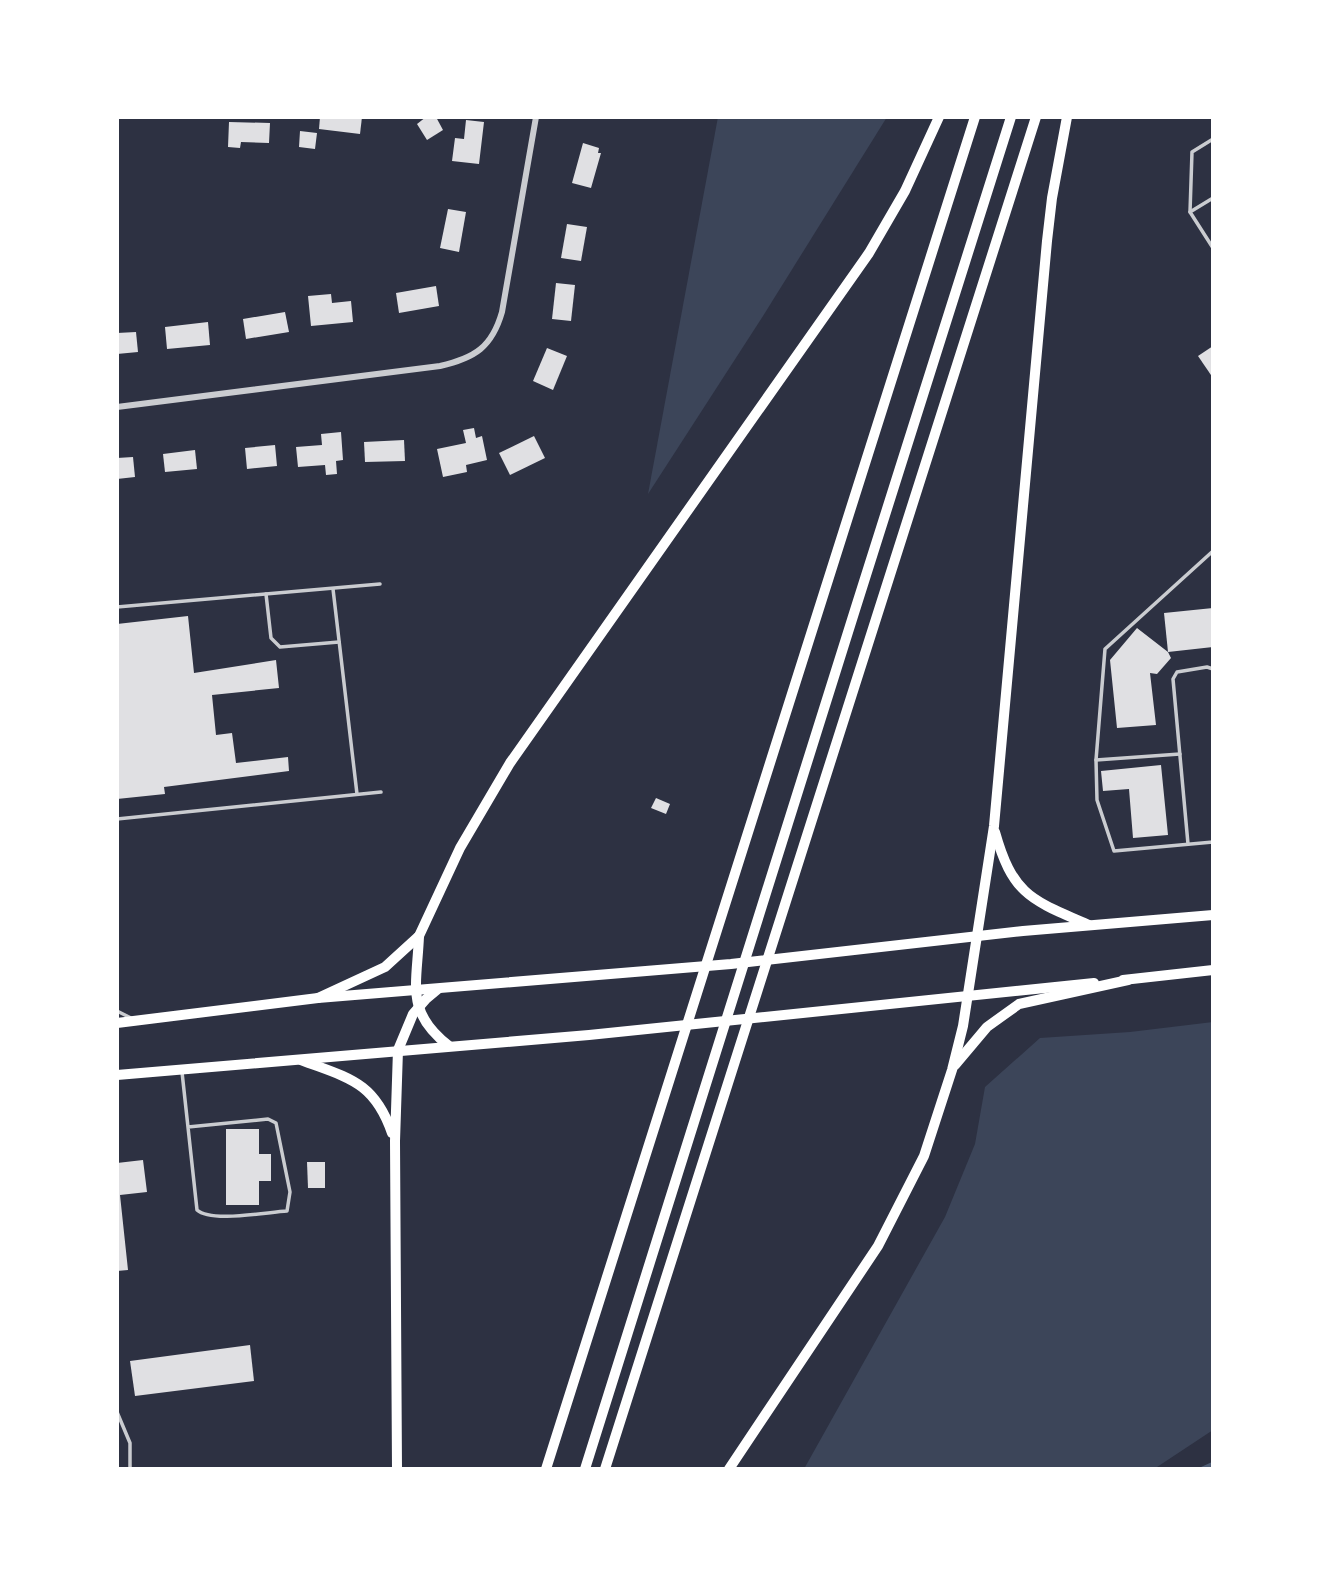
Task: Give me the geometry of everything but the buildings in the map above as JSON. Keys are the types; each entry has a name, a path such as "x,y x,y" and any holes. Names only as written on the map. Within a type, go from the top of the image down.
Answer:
{"highway":[{"path":"449,1046 434,1034 418,1008 416,991 419,936 460,848 510,764 869,253 905,191 939,117"},
{"path":"546,1469 975,117"},
{"path":"584,1469 722,1040 842,648 1011,117"},
{"path":"605,1469 1036,117"},
{"path":"729,1469 859,1277 883,1236 924,1156 963,1026 994,826 1047,240 1067,117"},
{"path":"994,826 1004,862 1019,887 1040,903 1089,925"},
{"path":"318,998 385,967 419,936"},
{"path":"951,1070 987,1027 1020,1004 1128,980"},
{"path":"397,1469 395,1140 398,1051 418,1008 438,989"},
{"path":"301,1060 342,1075 369,1091 386,1114 395,1140"}],"main road":[{"path":"117,1023 318,998 731,964 1089,925 1213,915"},
{"path":"117,1075 589,1035 1213,970"}],"street":[{"path":"117,407 440,366 475,355 497,330 502,312 536,117"}],"lane":[{"path":"1213,139 1192,152 1191,212 1213,248"},
{"path":"1191,212 1213,198"},
{"path":"1213,551 1105,649 1096,760 1097,800 1114,851 1213,842"},
{"path":"117,607 380,584"},
{"path":"333,589 356,794"},
{"path":"266,594 271,638 280,647 339,642"},
{"path":"1188,845 1173,679 1177,671 1207,667 1213,669"},
{"path":"1096,760 1180,754"},
{"path":"117,819 381,792"},
{"path":"117,1011 136,1020"},
{"path":"182,1070 188,1127 197,1210 203,1216 217,1217 287,1210 290,1192 276,1123 268,1119 188,1127"},
{"path":"117,1412 130,1443 130,1469"}],"shaded area":[{"path":"718,117 887,117 648,494"},
{"path":"1213,1022 1213,1430 1154,1469 804,1469 945,1217 975,1144 985,1087 1040,1038 1130,1032"}],"waterway":[{"path":"1202,1469 1213,1464"}]}
